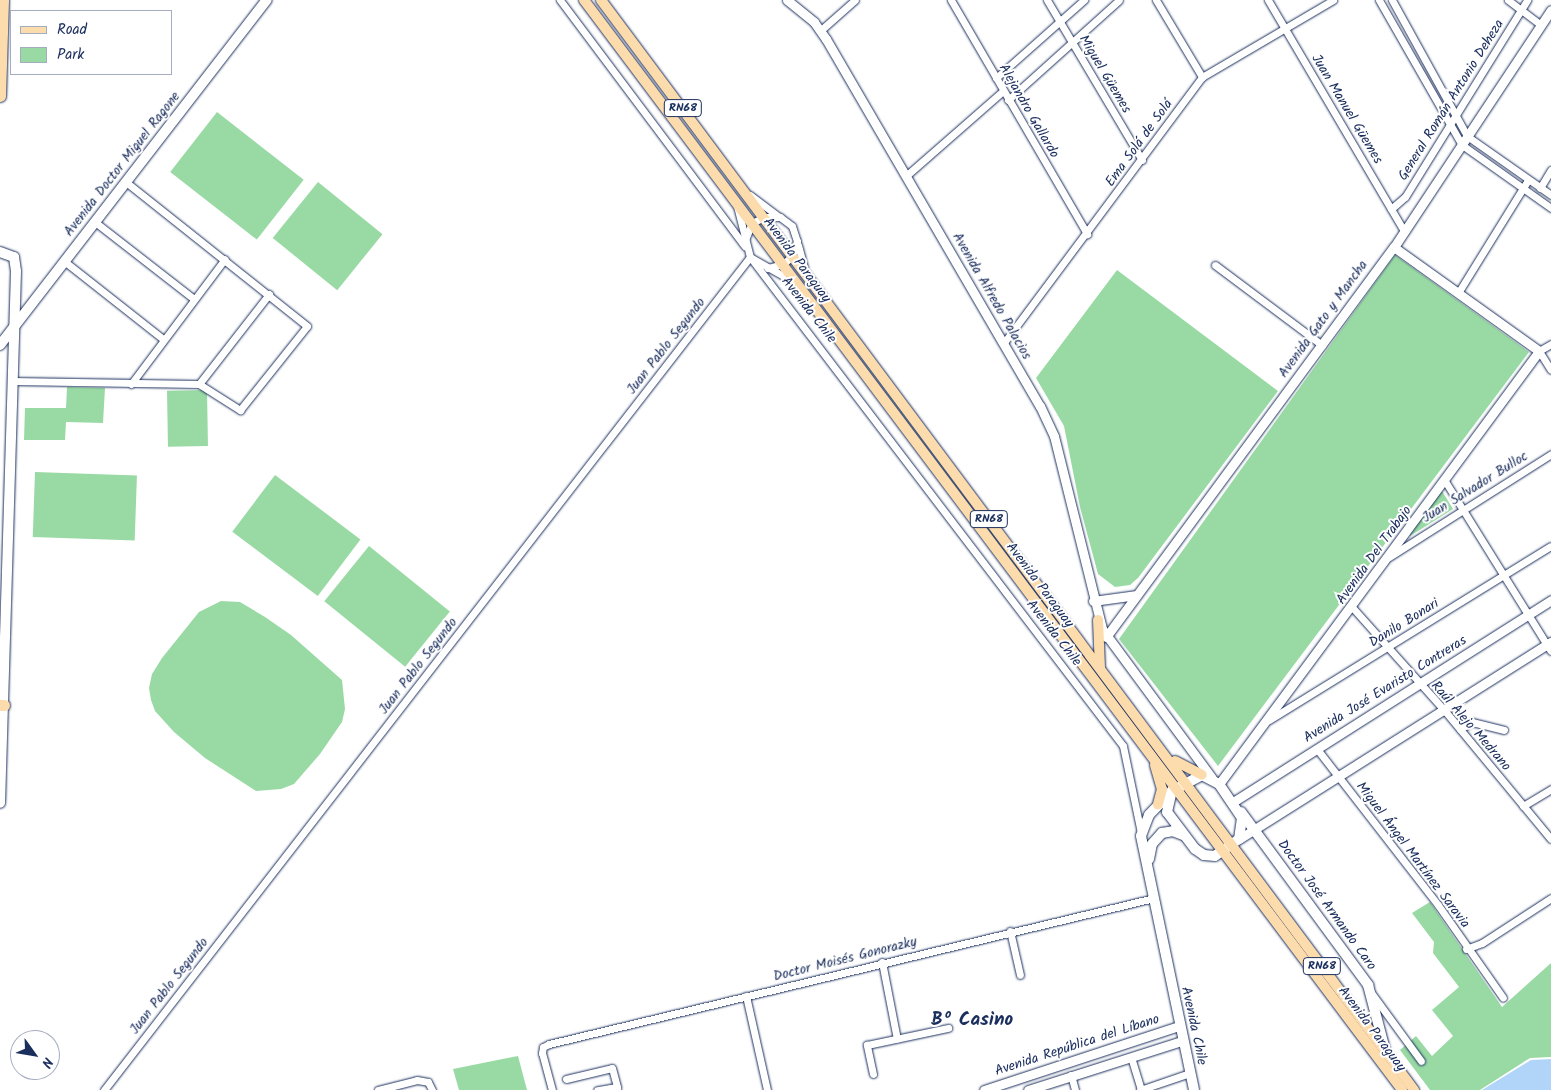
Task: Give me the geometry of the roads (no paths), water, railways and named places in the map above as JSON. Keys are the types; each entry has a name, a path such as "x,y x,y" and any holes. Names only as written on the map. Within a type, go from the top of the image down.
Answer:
{"highway":[{"path":"0,96 3,0"},
{"path":"2,26 9,0"}],"main road":[{"name":"Avenida Doctor Miguel Ragone","path":"0,345 266,0"},
{"name":"Avenida Paraguay","path":"584,0 1152,757 1174,790 1409,1089"},
{"name":"Avenida Paraguay","path":"601,0 1157,744 1236,842 1385,1050 1409,1089"},
{"path":"0,252 10,254 16,262 0,803"},
{"path":"15,297 26,302 34,299"},
{"path":"1098,620 1100,667"},
{"path":"1100,648 1106,637"},
{"path":"1157,744 1186,769 1211,779"},
{"path":"1152,757 1161,784 1156,806"},
{"path":"1141,836 1145,821 1156,806 1174,790 1186,782 1211,779"},
{"name":"Doctor José Armando Caro","path":"1211,779 1256,830 1371,992 1385,1050"},
{"path":"1174,790 1167,812 1184,836 1204,855 1216,856 1236,842 1241,812"},
{"path":"1150,878 1150,851 1157,838 1173,831 1184,836"},
{"name":"Avenida Chile","path":"1141,836 1182,1041 1194,1090"}],"street":[{"path":"560,0 745,243"},
{"name":"Avenida Alfredo Palacios","path":"787,0 820,30 907,175 1054,436 1098,620 1106,637"},
{"path":"820,30 855,0"},
{"name":"Alejandro Gallardo","path":"951,0 1087,234"},
{"name":"Miguel Güemes","path":"1047,0 1142,160"},
{"path":"996,78 1084,0"},
{"path":"1008,100 1119,0"},
{"path":"1156,0 1202,77"},
{"name":"Juan Manuel Güemes","path":"1268,0 1404,232"},
{"name":"Ema Solá de Solá","path":"1003,344 1087,234 1202,77 1284,27 1333,0"},
{"path":"1379,0 1462,145 1551,208"},
{"path":"1392,0 1456,112 1467,136 1528,180 1551,194"},
{"path":"1508,0 1541,25"},
{"name":"General Román Antonio Deheza","path":"1391,209 1405,197 1527,0"},
{"name":"Avenida Gato y Mancha","path":"1106,637 1404,232 1551,10"},
{"path":"907,175 1004,92"},
{"path":"1540,188 1551,170"},
{"path":"1458,293 1524,190 1528,180"},
{"path":"12,381 199,384 240,410 304,333 307,326 305,321 125,181"},
{"path":"746,192 792,226 805,273"},
{"path":"735,201 745,243"},
{"path":"745,243 752,223 764,217 780,217"},
{"path":"95,222 194,298"},
{"path":"768,268 783,264 792,256 797,241"},
{"name":"Avenida Chile","path":"745,243 750,257 1123,746 1141,836"},
{"path":"1394,246 1539,351 1551,370"},
{"path":"750,257 799,286"},
{"name":"Juan Pablo Segundo","path":"104,1090 750,257"},
{"path":"131,384 225,259"},
{"path":"64,261 163,340"},
{"path":"1215,265 1322,345"},
{"path":"199,384 269,294"},
{"name":"Avenida Del Trabajo","path":"1211,779 1269,720 1539,351 1551,344"},
{"name":"Juan Salvador Bulloc","path":"1388,558 1462,508 1551,454"},
{"path":"1236,842 1338,776 1550,646 1503,576 1445,481"},
{"name":"Danilo Bonari","path":"1269,720 1387,649 1551,546"},
{"path":"1094,601 1137,595"},
{"name":"Avenida José Evaristo Contreras","path":"1233,802 1551,600"},
{"name":"Raúl Alejo Medrano","path":"1352,607 1387,649 1445,711 1551,839"},
{"path":"1106,637 1211,779"},
{"path":"1460,729 1472,722 1504,730"},
{"name":"Miguel Ángel Martínez Saravia","path":"1316,749 1438,905 1466,949 1502,998"},
{"path":"1523,806 1551,789"},
{"path":"1136,806 1143,810 1156,806"},
{"name":"Doctor Moisés Gonorazky","path":"552,1090 543,1047 882,962 1154,898"},
{"path":"1466,949 1482,943 1551,898"},
{"path":"1010,931 1020,975"},
{"path":"882,962 897,1039"},
{"path":"1371,992 1422,1061"},
{"path":"746,996 767,1090"},
{"name":"Avenida República del Líbano","path":"984,1090 1179,1026"},
{"path":"873,1074 867,1045 948,1028"},
{"name":"Avenida República del Líbano","path":"1027,1090 1182,1041"},
{"path":"1131,1057 1140,1090 1190,1073"},
{"path":"566,1079 612,1068 617,1087 597,1090"},
{"path":"1071,1075 1075,1090"},
{"path":"1021,1078 1029,1085 1027,1090"},
{"path":"378,1090 417,1080 428,1082 432,1090"}],"water":[{"path":"1551,1059 1551,1090 1482,1090 1531,1060"}],"district":[{"name":"Bº Casino","path":"972,1021"}]}
